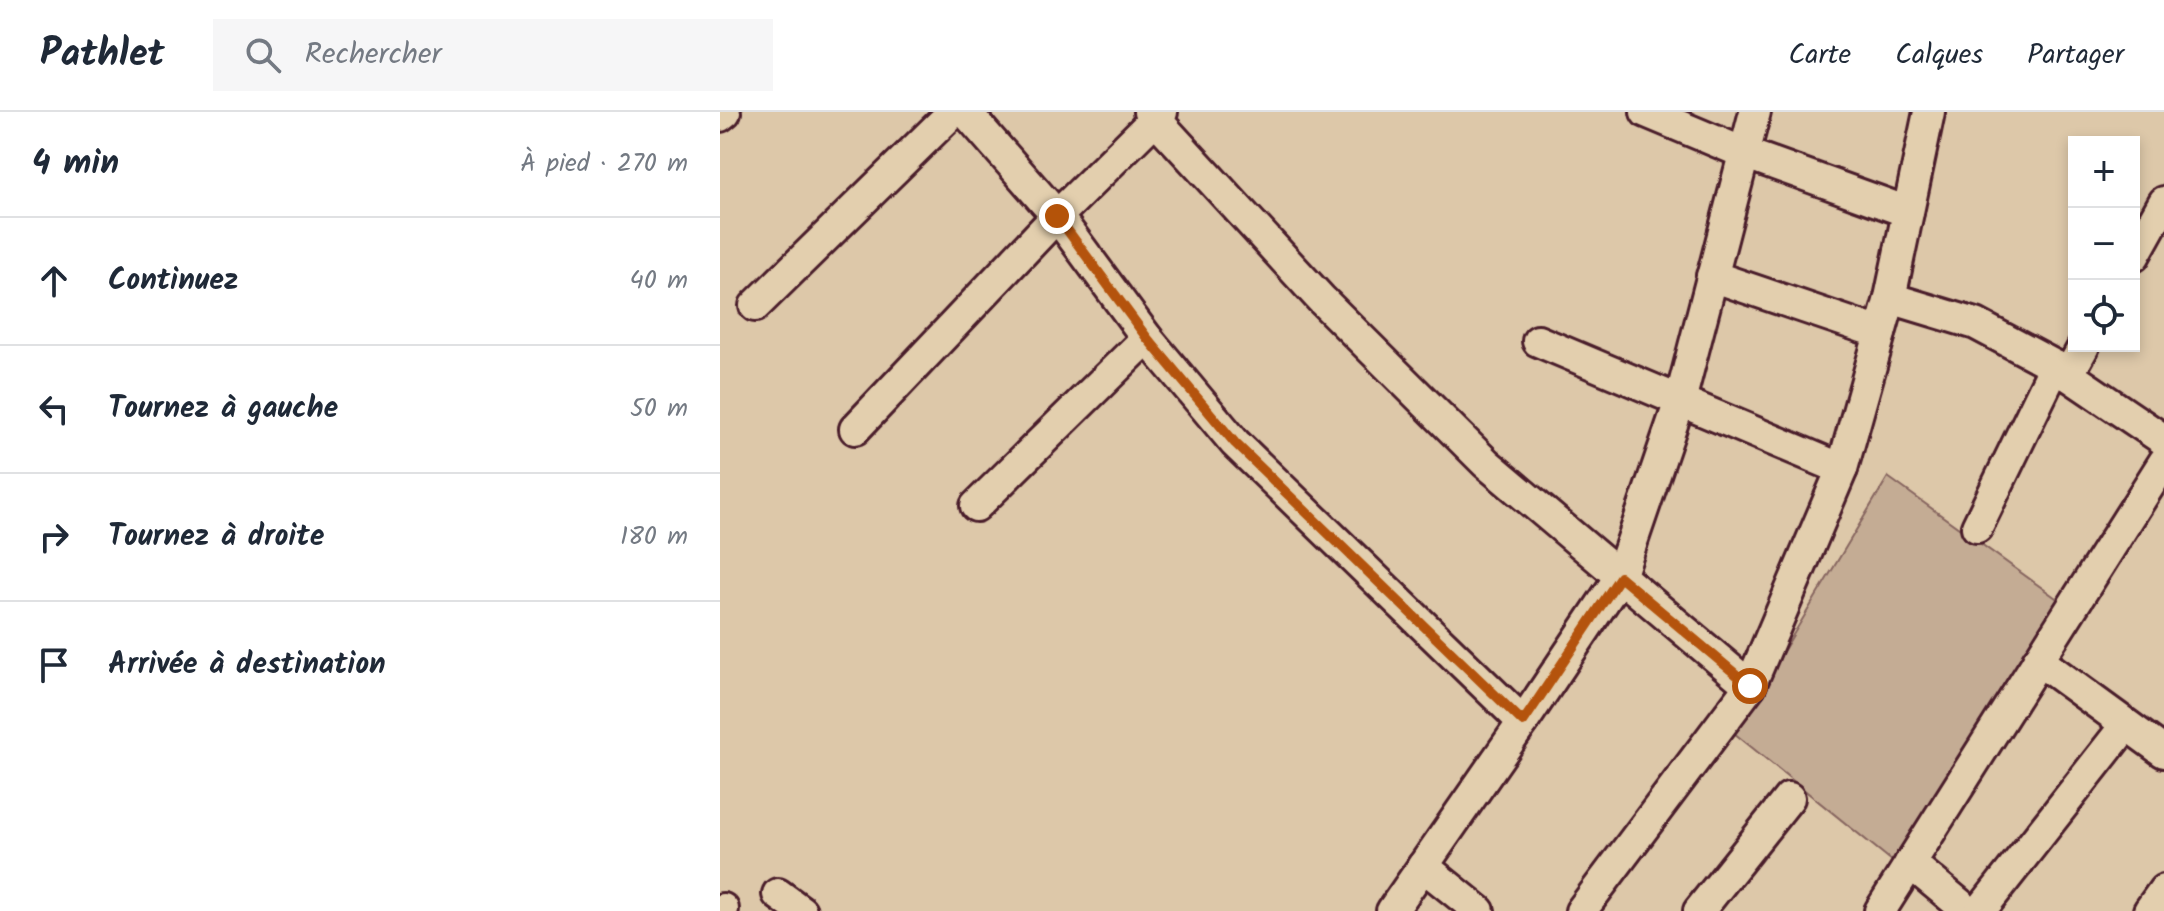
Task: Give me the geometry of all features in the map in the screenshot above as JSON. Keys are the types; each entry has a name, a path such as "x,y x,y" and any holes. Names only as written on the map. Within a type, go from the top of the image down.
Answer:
{"street":[{"path":"755,306 953,112"},
{"path":"966,112 1057,216 1147,338 1235,443 1523,722"},
{"path":"1646,112 1744,153 1908,212"},
{"path":"1392,911 1620,577 1680,401 1755,112"},
{"path":"1581,911 1750,686 1842,469 1890,298 1929,112"},
{"path":"855,429 1156,115 1321,299 1486,463 1750,686"},
{"path":"2140,245 2164,202"},
{"path":"1712,276 1880,333"},
{"path":"1880,911 2038,660 2163,444 2062,371 1976,324 1890,298"},
{"path":"976,506 1147,338"},
{"path":"1538,341 1842,469"},
{"path":"1977,527 2062,371 2079,352"},
{"path":"2038,660 2164,750"},
{"path":"1980,911 2126,725"},
{"path":"1699,911 1789,798"},
{"path":"1910,863 1968,911"},
{"path":"1423,866 1479,911"},
{"path":"2149,911 2164,890"}],"shaded area":[{"path":"1888,477 2063,603 1897,865 1734,733"}],"route":[{"path":"1057,216 1147,338 1235,443 1523,722 1620,577 1750,686"}]}
